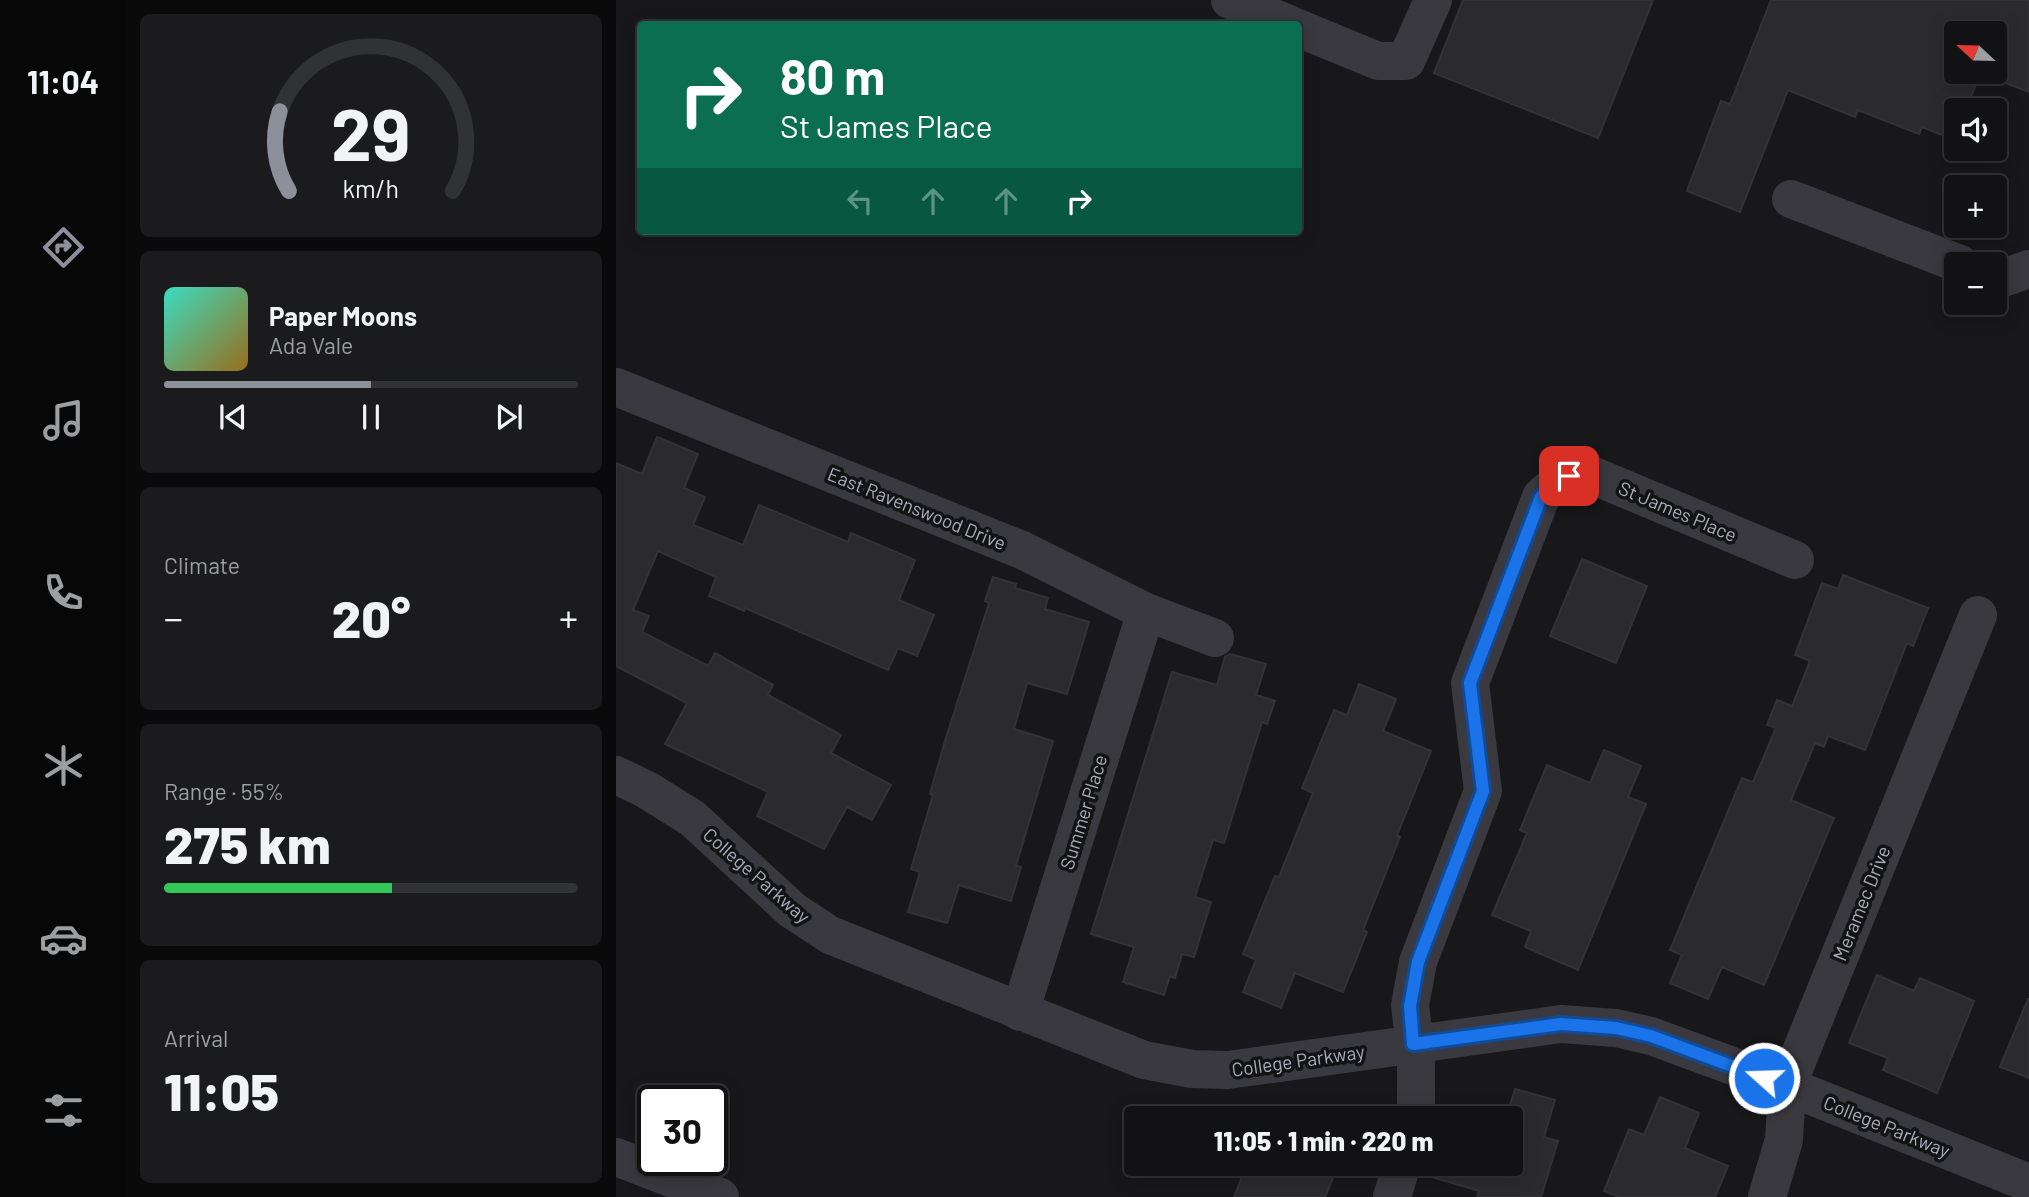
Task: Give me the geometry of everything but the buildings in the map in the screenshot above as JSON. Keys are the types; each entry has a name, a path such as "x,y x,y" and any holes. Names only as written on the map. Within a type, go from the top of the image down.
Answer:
{"street":[{"path":"1230,0 1282,21"},
{"path":"1302,30 1378,61 1406,61 1433,0"},
{"path":"1791,199 1944,258"},
{"path":"2007,276 2029,268"},
{"name":"East Ravenswood Drive","path":"616,387 1022,550 1146,611 1215,638"},
{"name":"St James Place","path":"1416,1106 1410,1006 1418,962 1483,791 1470,683 1541,497 1554,484 1569,476 1594,476 1795,560"},
{"name":"Summer Place","path":"1020,1012 1146,611"},
{"name":"Meramec Drive","path":"1768,1197 1784,1140 1787,1086 1978,615"},
{"name":"College Parkway","path":"616,775 647,790 692,818 784,903 830,934 1144,1060 1192,1069 1228,1070 1561,1024 1616,1028 1651,1036 1787,1086 2029,1183"},
{"path":"616,1157 720,1197"},
{"path":"1392,1197 1398,1176"}],"route":[{"path":"1569,476 1554,484 1541,497 1470,683 1483,791 1418,962 1410,1006 1413,1044 1561,1024 1616,1028 1651,1036 1764,1078"}]}
